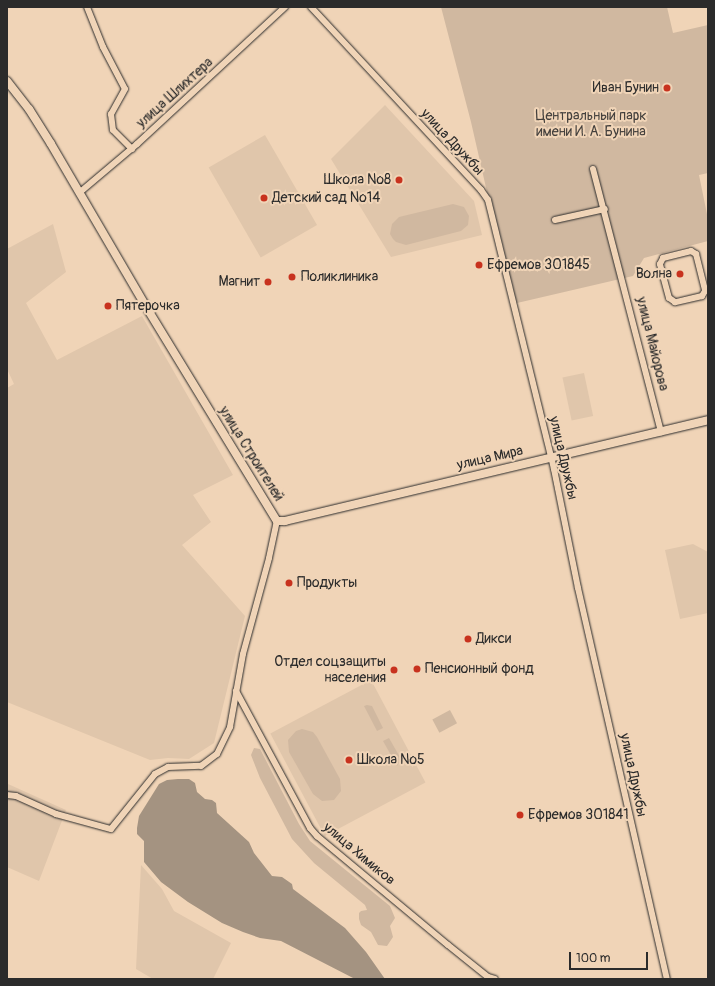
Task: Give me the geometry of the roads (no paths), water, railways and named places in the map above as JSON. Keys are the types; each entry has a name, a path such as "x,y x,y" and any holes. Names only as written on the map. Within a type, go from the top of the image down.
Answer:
{"street":[{"path":"87,7 103,47 126,89 111,114 113,130 132,149"},
{"name":"улица Шлихтера","path":"79,193 132,149 285,7"},
{"name":"улица Дружбы","path":"311,7 481,190 488,200 551,457 578,588 667,979"},
{"name":"улица Строителей","path":"7,81 29,109 145,305 277,521 269,558 243,654 230,727 217,754 201,766 168,767 155,774 111,829 56,814 16,796 7,795"},
{"name":"улица Майорова","path":"593,169 605,209 662,432"},
{"path":"555,220 605,209"},
{"path":"691,251 696,254 705,274 705,291 702,296 675,302 669,298 660,264 663,258 691,251"},
{"name":"улица Мира","path":"277,521 285,521 708,420"},
{"name":"улица Химиков","path":"236,691 310,828 317,836 488,977 495,979"}],"place":[{"name":"Иван Бунин","path":"667,88"},
{"name":"Школа №8","path":"399,180"},
{"name":"Детский сад №14","path":"264,198"},
{"name":"Ефремов 301845","path":"479,265"},
{"name":"Волна","path":"680,274"},
{"name":"Поликлиника","path":"292,277"},
{"name":"Магнит","path":"268,282"},
{"name":"Пятерочка","path":"108,306"},
{"name":"Продукты","path":"289,583"},
{"name":"Дикси","path":"468,639"},
{"name":"Пенсионный фонд","path":"417,669"},
{"name":"Отдел соцзащиты населения","path":"394,670"},
{"name":"Школа №5","path":"349,760"},
{"name":"Ефремов 301841","path":"520,815"}],"park label":[{"name":"Центральный парк имени И. А. Бунина","path":"591,124"}]}
